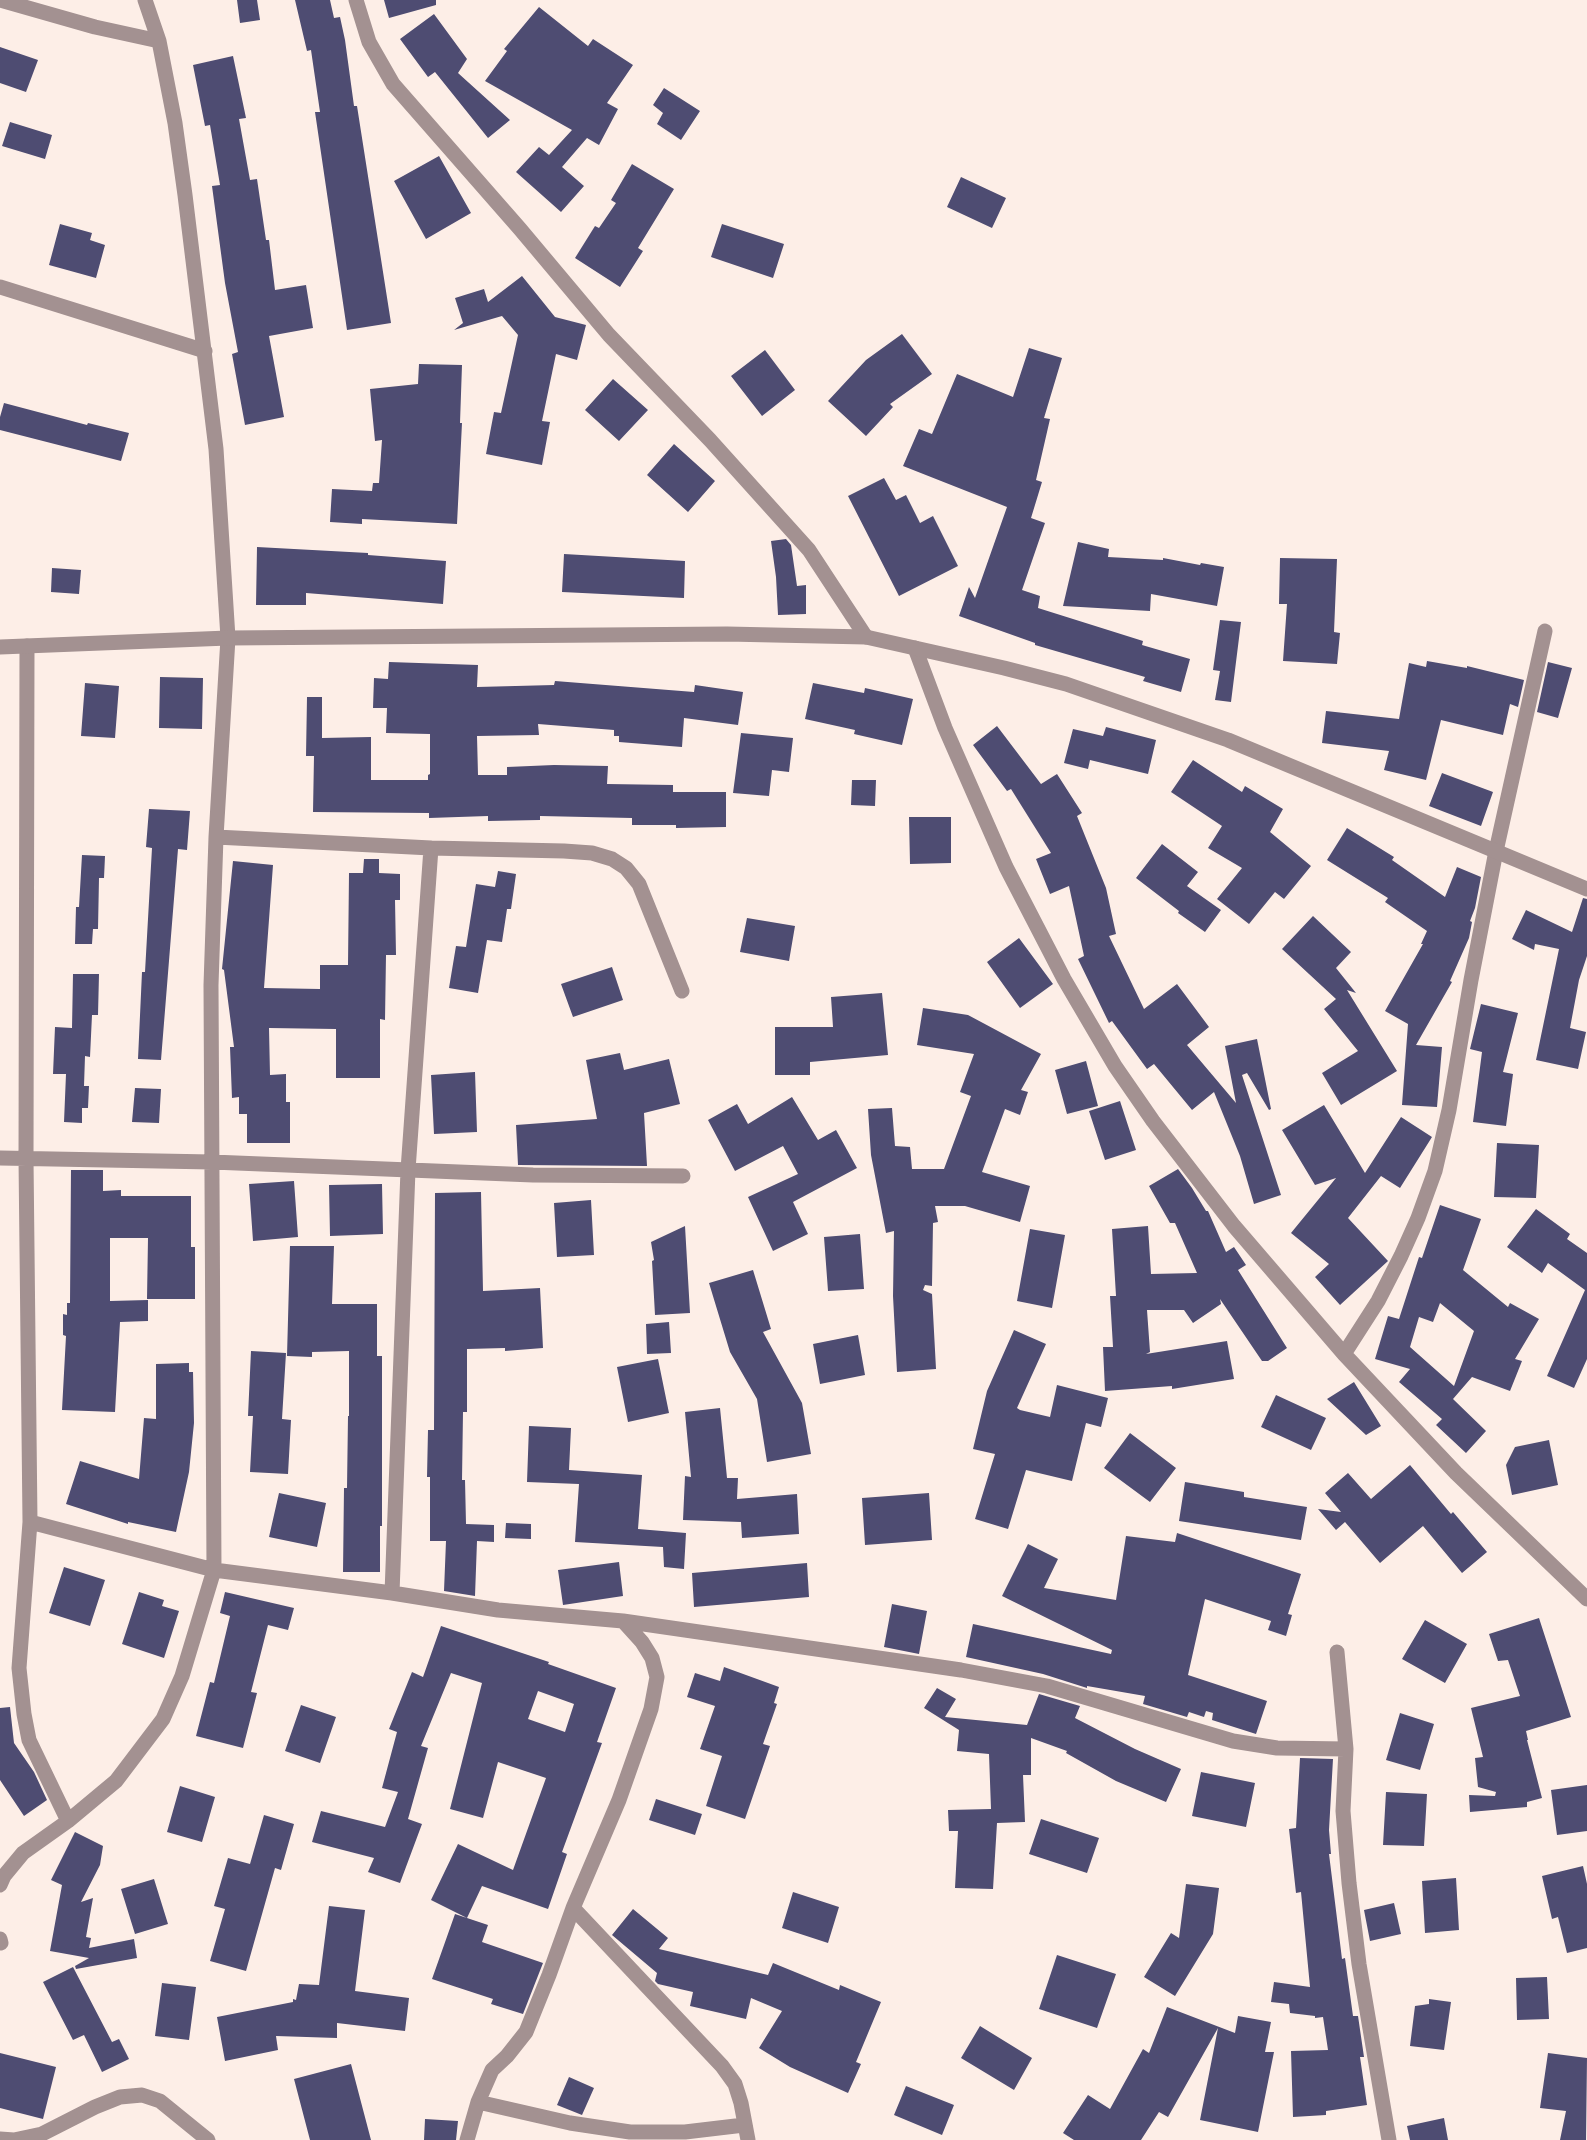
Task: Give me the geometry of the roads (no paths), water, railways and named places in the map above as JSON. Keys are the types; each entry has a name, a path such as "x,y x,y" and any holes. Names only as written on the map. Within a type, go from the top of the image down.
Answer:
{"street":[{"path":"0,0 95,27 159,41"},
{"path":"0,1885 4,1876 23,1853 68,1821 116,1781 163,1719 182,1676 214,1570 212,985 216,837 228,638 216,449 205,351 175,123 159,41 146,0"},
{"path":"356,0 369,42 393,84 520,229 609,336 710,440 809,550 866,637"},
{"path":"0,286 205,351"},
{"path":"1344,1353 1378,1300 1401,1256 1435,1171 1449,1110 1496,851 1545,632"},
{"path":"0,647 228,638 716,634 866,637 1066,684 1228,740 1587,889"},
{"path":"27,646 26,1159 30,1522 19,1668 24,1714 30,1740 68,1821"},
{"path":"915,648 945,728 1006,867 1064,980 1115,1066 1153,1121 1234,1226 1344,1353 1456,1473 1587,1599"},
{"path":"216,837 431,848 564,851 592,853 612,859 626,868 639,884 682,991"},
{"path":"392,1593 408,1170 431,848"},
{"path":"0,1158 212,1162 533,1175 683,1176"},
{"path":"30,1522 214,1570 392,1593 498,1610 623,1621 961,1670 1047,1686 1233,1741 1277,1748 1346,1749"},
{"path":"467,2140 478,2102 492,2070 507,2056 525,2032 549,1975 573,1908 619,1800 651,1709 657,1677 652,1658 642,1642 623,1621"},
{"path":"1337,1652 1346,1749 1343,1811 1349,1883 1359,1964 1389,2140"},
{"path":"478,2102 570,2123 630,2132 746,2133 735,2084 722,2066 573,1908"},
{"path":"0,2139 14,2140 42,2134 120,2097 142,2095 160,2101 208,2140"}]}
